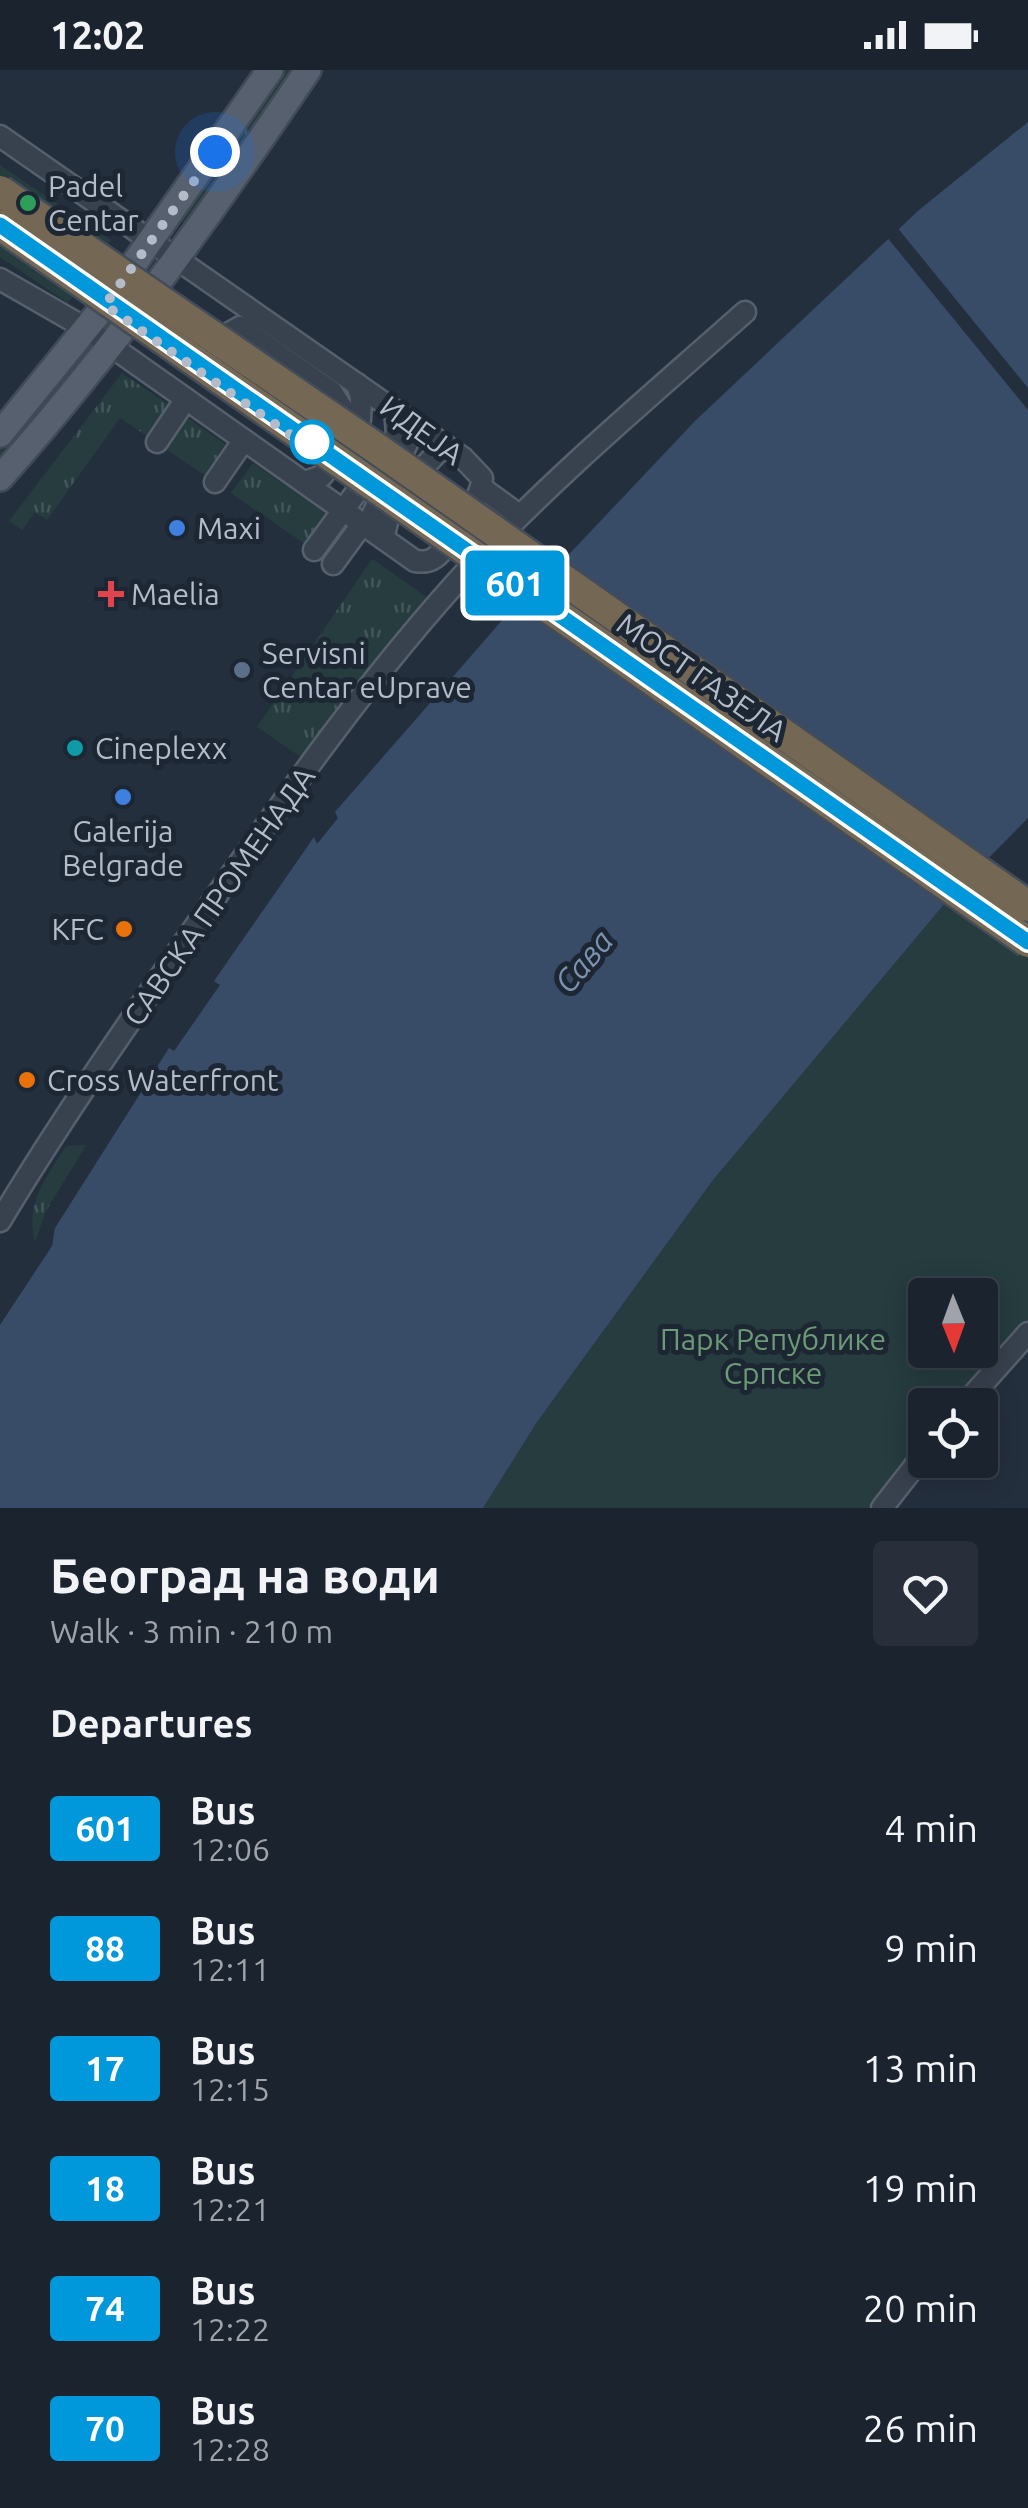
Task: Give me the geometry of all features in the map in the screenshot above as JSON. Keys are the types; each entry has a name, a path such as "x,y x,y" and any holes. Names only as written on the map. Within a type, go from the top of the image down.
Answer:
{"highway":[{"path":"0,191 356,453"},
{"path":"0,225 356,453"},
{"name":"МОСТ ГАЗЕЛА","path":"356,453 1028,906"},
{"name":"МОСТ ГАЗЕЛА","path":"356,453 1028,942"}],"main road":[{"path":"0,434 105,305 270,70"},
{"path":"0,478 112,347 179,259 308,70"}],"street":[{"name":"ИДЕЈА","path":"0,136 479,472 482,488 440,554 425,562"},
{"path":"0,279 87,329 414,561 425,562 456,584"},
{"path":"105,305 189,366 356,453"},
{"name":"САВСКА ПРОМЕНАДА","path":"0,1221 284,798 456,584 519,515 745,312"},
{"path":"189,366 200,350 240,327 332,392 356,453"},
{"path":"305,482 322,476 356,453 361,412 357,384"},
{"path":"156,442 186,399"},
{"path":"395,411 397,432 364,524 329,560 364,524 416,425"},
{"path":"220,486 249,443"},
{"path":"364,524 389,518 424,466 445,445"},
{"path":"482,488 519,515"},
{"path":"979,1388 1028,1333"},
{"path":"882,1508 908,1475"}],"green space":[{"path":"285,70 300,70 193,230 182,222"},
{"name":"Padel Centar","path":"0,165 111,240 68,303 0,257"},
{"path":"72,364 80,370 0,462 0,447"},
{"path":"122,373 172,407 150,438 120,418 47,520 35,512 22,530 9,521"},
{"path":"185,416 231,448 210,479 163,447"},
{"path":"253,463 333,518 311,548 231,493"},
{"path":"372,559 434,602 304,759 257,727"},
{"name":"Парк Републике Српске","path":"951,896 1028,954 1028,1321 998,1353 998,1278 908,1278 908,1368 984,1368 965,1388 908,1388 908,1458 869,1508 483,1508 537,1422 713,1180"},
{"path":"86,1145 46,1211 35,1242 33,1214 45,1180 66,1146"}],"water":[{"name":"Сава","path":"1028,122 1028,818 951,896 713,1180 537,1422 483,1508 0,1508 0,1325 52,1246 55,1228 169,1048 174,1051 220,985 214,981 314,837 317,844 338,818 335,812 511,610 696,420 919,210"}],"pier":[{"path":"896,226 1028,388 1028,410 886,236"}],"bus line":[{"name":"601","path":"0,225 1028,942"}],"place":[{"name":"Padel Centar","path":"28,203"},
{"name":"Maxi","path":"177,528"},
{"name":"Maelia","path":"111,594"},
{"name":"Servisni Centar eUprave","path":"242,670"},
{"name":"Cineplexx","path":"75,748"},
{"name":"Galerija Belgrade","path":"123,797"},
{"name":"KFC","path":"124,929"},
{"name":"Cross Waterfront","path":"27,1080"}],"route":[{"path":"215,152 105,305 305,445 312,442"}]}
